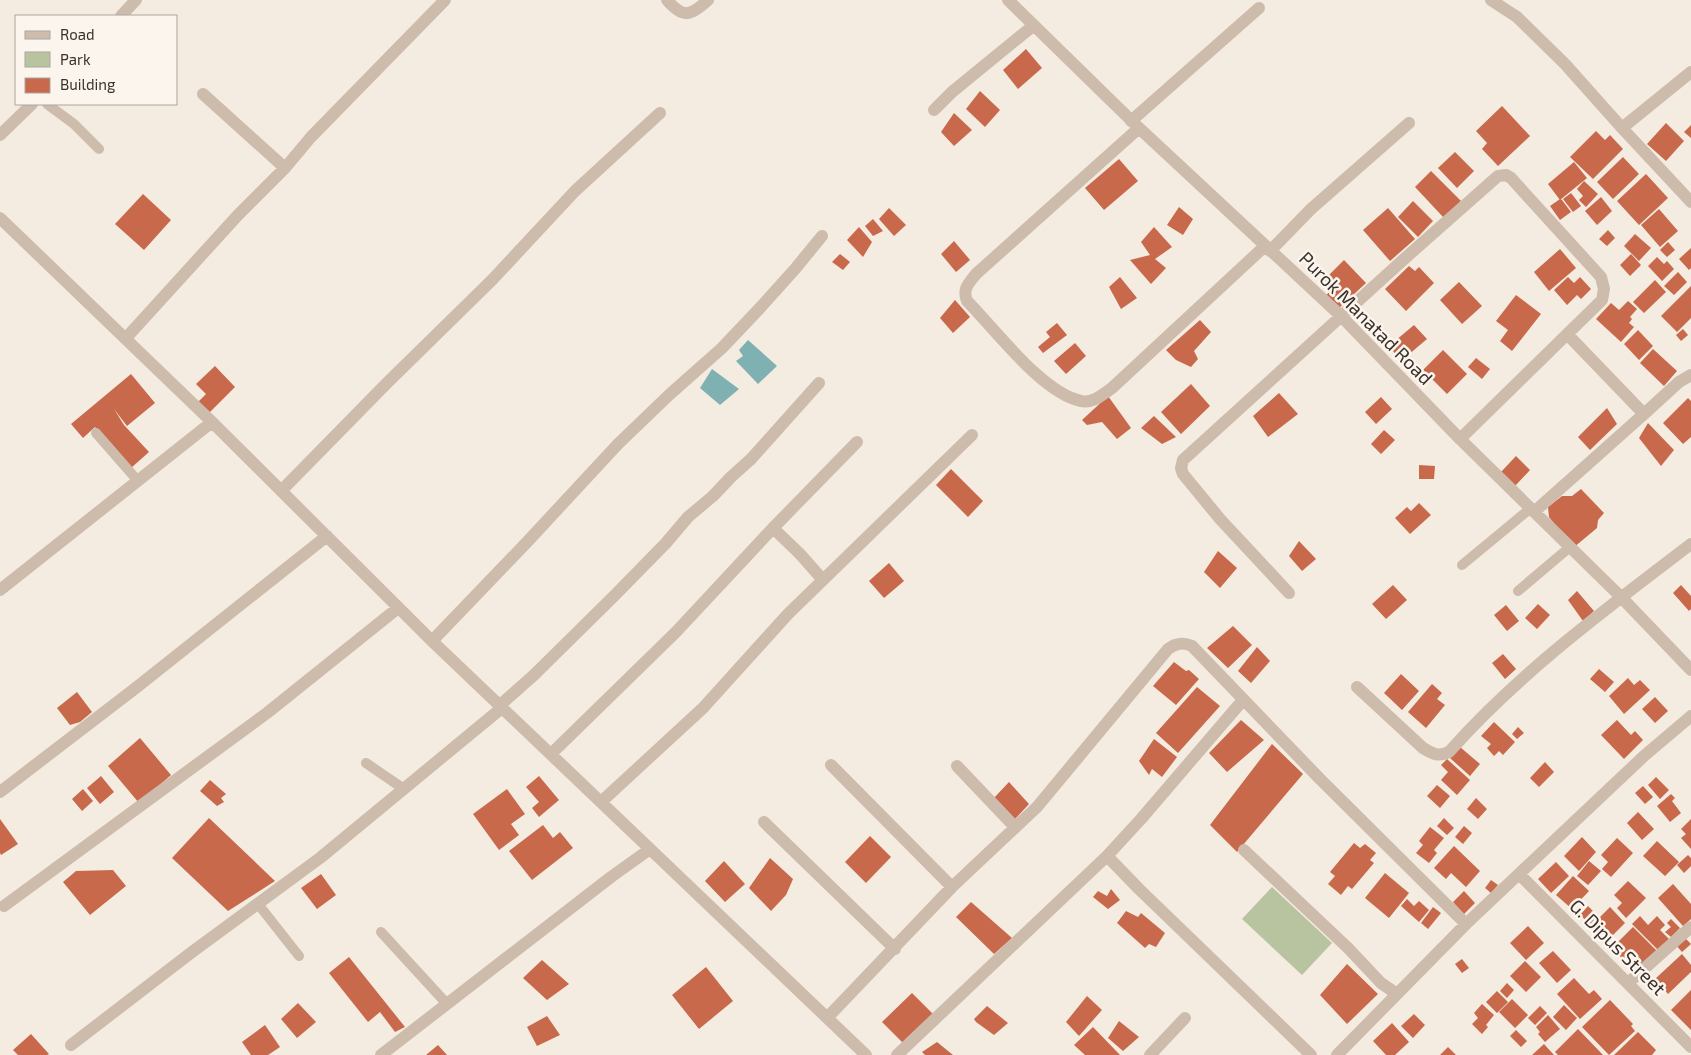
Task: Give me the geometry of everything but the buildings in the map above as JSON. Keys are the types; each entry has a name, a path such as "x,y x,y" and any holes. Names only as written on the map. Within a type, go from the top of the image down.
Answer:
{"street":[{"path":"122,15 136,0"},
{"path":"126,338 238,215 285,168 311,137 446,0"},
{"path":"667,0 681,13 689,14 696,11 708,0"},
{"name":"Purok Manatad Road","path":"1008,0 1135,125 1341,316 1460,439 1621,597 1691,670"},
{"path":"1491,0 1517,17 1578,77 1622,128 1691,202"},
{"path":"1259,8 976,274 966,287 965,294 968,300 1042,381 1082,402 1095,400 1112,388 1409,123"},
{"path":"934,110 952,92 1034,25"},
{"path":"1622,128 1691,72"},
{"path":"204,94 285,168"},
{"path":"0,135 31,105"},
{"path":"281,490 492,280 575,192 660,113"},
{"path":"1289,593 1220,519 1183,474 1181,468 1183,460 1498,176 1506,175 1511,178 1601,277 1604,289 1602,300 1460,439"},
{"path":"0,218 212,422 432,641 866,1055"},
{"path":"432,641 618,444 722,348 795,269 822,236"},
{"path":"1567,334 1644,414"},
{"path":"1533,510 1679,382 1691,375"},
{"path":"70,1045 320,858 501,706 615,595 666,543 688,517 714,496 751,459 819,383"},
{"path":"0,590 212,422"},
{"path":"601,802 703,708 788,614 972,435"},
{"path":"551,754 676,632 773,528 857,442"},
{"path":"773,528 800,554 822,580"},
{"path":"0,792 137,687 327,536"},
{"path":"1357,687 1423,748 1433,754 1442,755 1449,752 1523,678 1621,597 1691,544"},
{"path":"4,906 267,713 398,608"},
{"path":"827,1018 895,949 952,887 1037,807 1168,649 1182,643 1192,646 1320,779 1466,924"},
{"path":"897,1055 1107,856 1243,700"},
{"path":"1337,1055 1466,924 1644,756 1691,716"},
{"path":"831,765 952,887"},
{"path":"957,766 1015,827"},
{"path":"764,822 895,949"},
{"path":"381,1055 650,849"},
{"path":"1244,850 1348,948 1381,983 1397,994"},
{"path":"1107,856 1311,1055"},
{"name":"G. Dipus Street","path":"1519,874 1691,1047"},
{"path":"1628,983 1691,927"},
{"path":"1150,1055 1185,1018"}],"lane":[{"path":"48,105 74,124 99,149"},
{"path":"96,433 138,481"},
{"path":"1462,565 1533,510"},
{"path":"1518,591 1570,547"},
{"path":"366,763 404,789"},
{"path":"258,904 299,956"},
{"path":"381,932 447,1004"}],"green space":[{"path":"1272,887 1332,943 1302,975 1242,919"}],"water":[{"path":"748,340 777,366 758,384 736,361 743,356 739,350"},
{"path":"712,369 739,389 720,405 700,388"}]}
